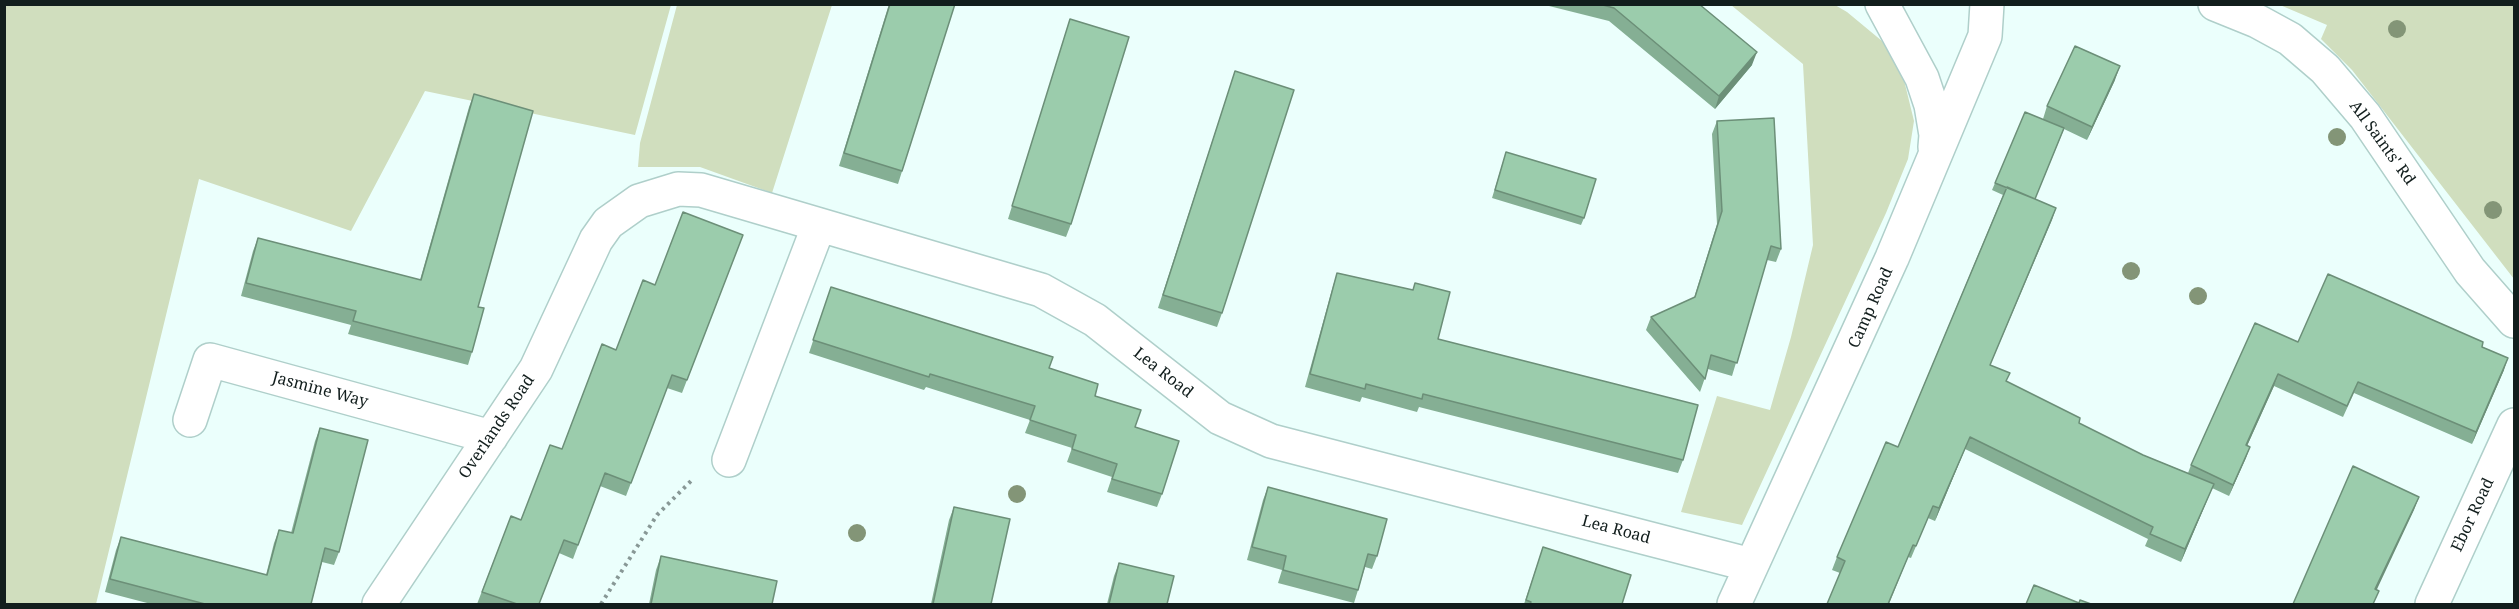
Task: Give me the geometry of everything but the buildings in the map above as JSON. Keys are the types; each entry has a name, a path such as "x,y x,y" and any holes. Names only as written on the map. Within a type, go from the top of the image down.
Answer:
{"street":[{"path":"1882,4 1909,51 1931,105 1936,135 1933,161"},
{"name":"Camp Road","path":"1734,604 1841,376 1933,161 1985,36 1987,4"},
{"name":"All Saints' Rd","path":"2215,4 2257,21 2290,39 2325,69 2365,116 2470,271 2514,321"},
{"name":"Lea Road","path":"596,240 608,223 622,210 639,201 678,189 701,190 1041,290 1070,304 1095,320 1220,418 1253,435 1751,565"},
{"path":"729,460 819,225"},
{"name":"Overlands Road","path":"379,604 536,369 596,240"},
{"name":"Jasmine Way","path":"190,420 210,360 491,437"},
{"name":"Ebor Road","path":"2432,604 2514,425"}],"path":[{"path":"601,604 657,515 689,481 729,460"}],"green space":[{"path":"4,5 671,5 635,135 425,91 351,231 199,179 96,604 5,604"},
{"path":"677,5 832,5 772,193 700,167 638,167 640,143"},
{"path":"1731,5 1835,5 1847,12 1882,41 1903,76 1914,121 1908,159 1886,213 1742,525 1681,512 1717,396 1770,410 1791,337 1813,245 1803,64"},
{"path":"2280,5 2514,5 2514,279 2352,70 2321,39 2327,25"}]}
